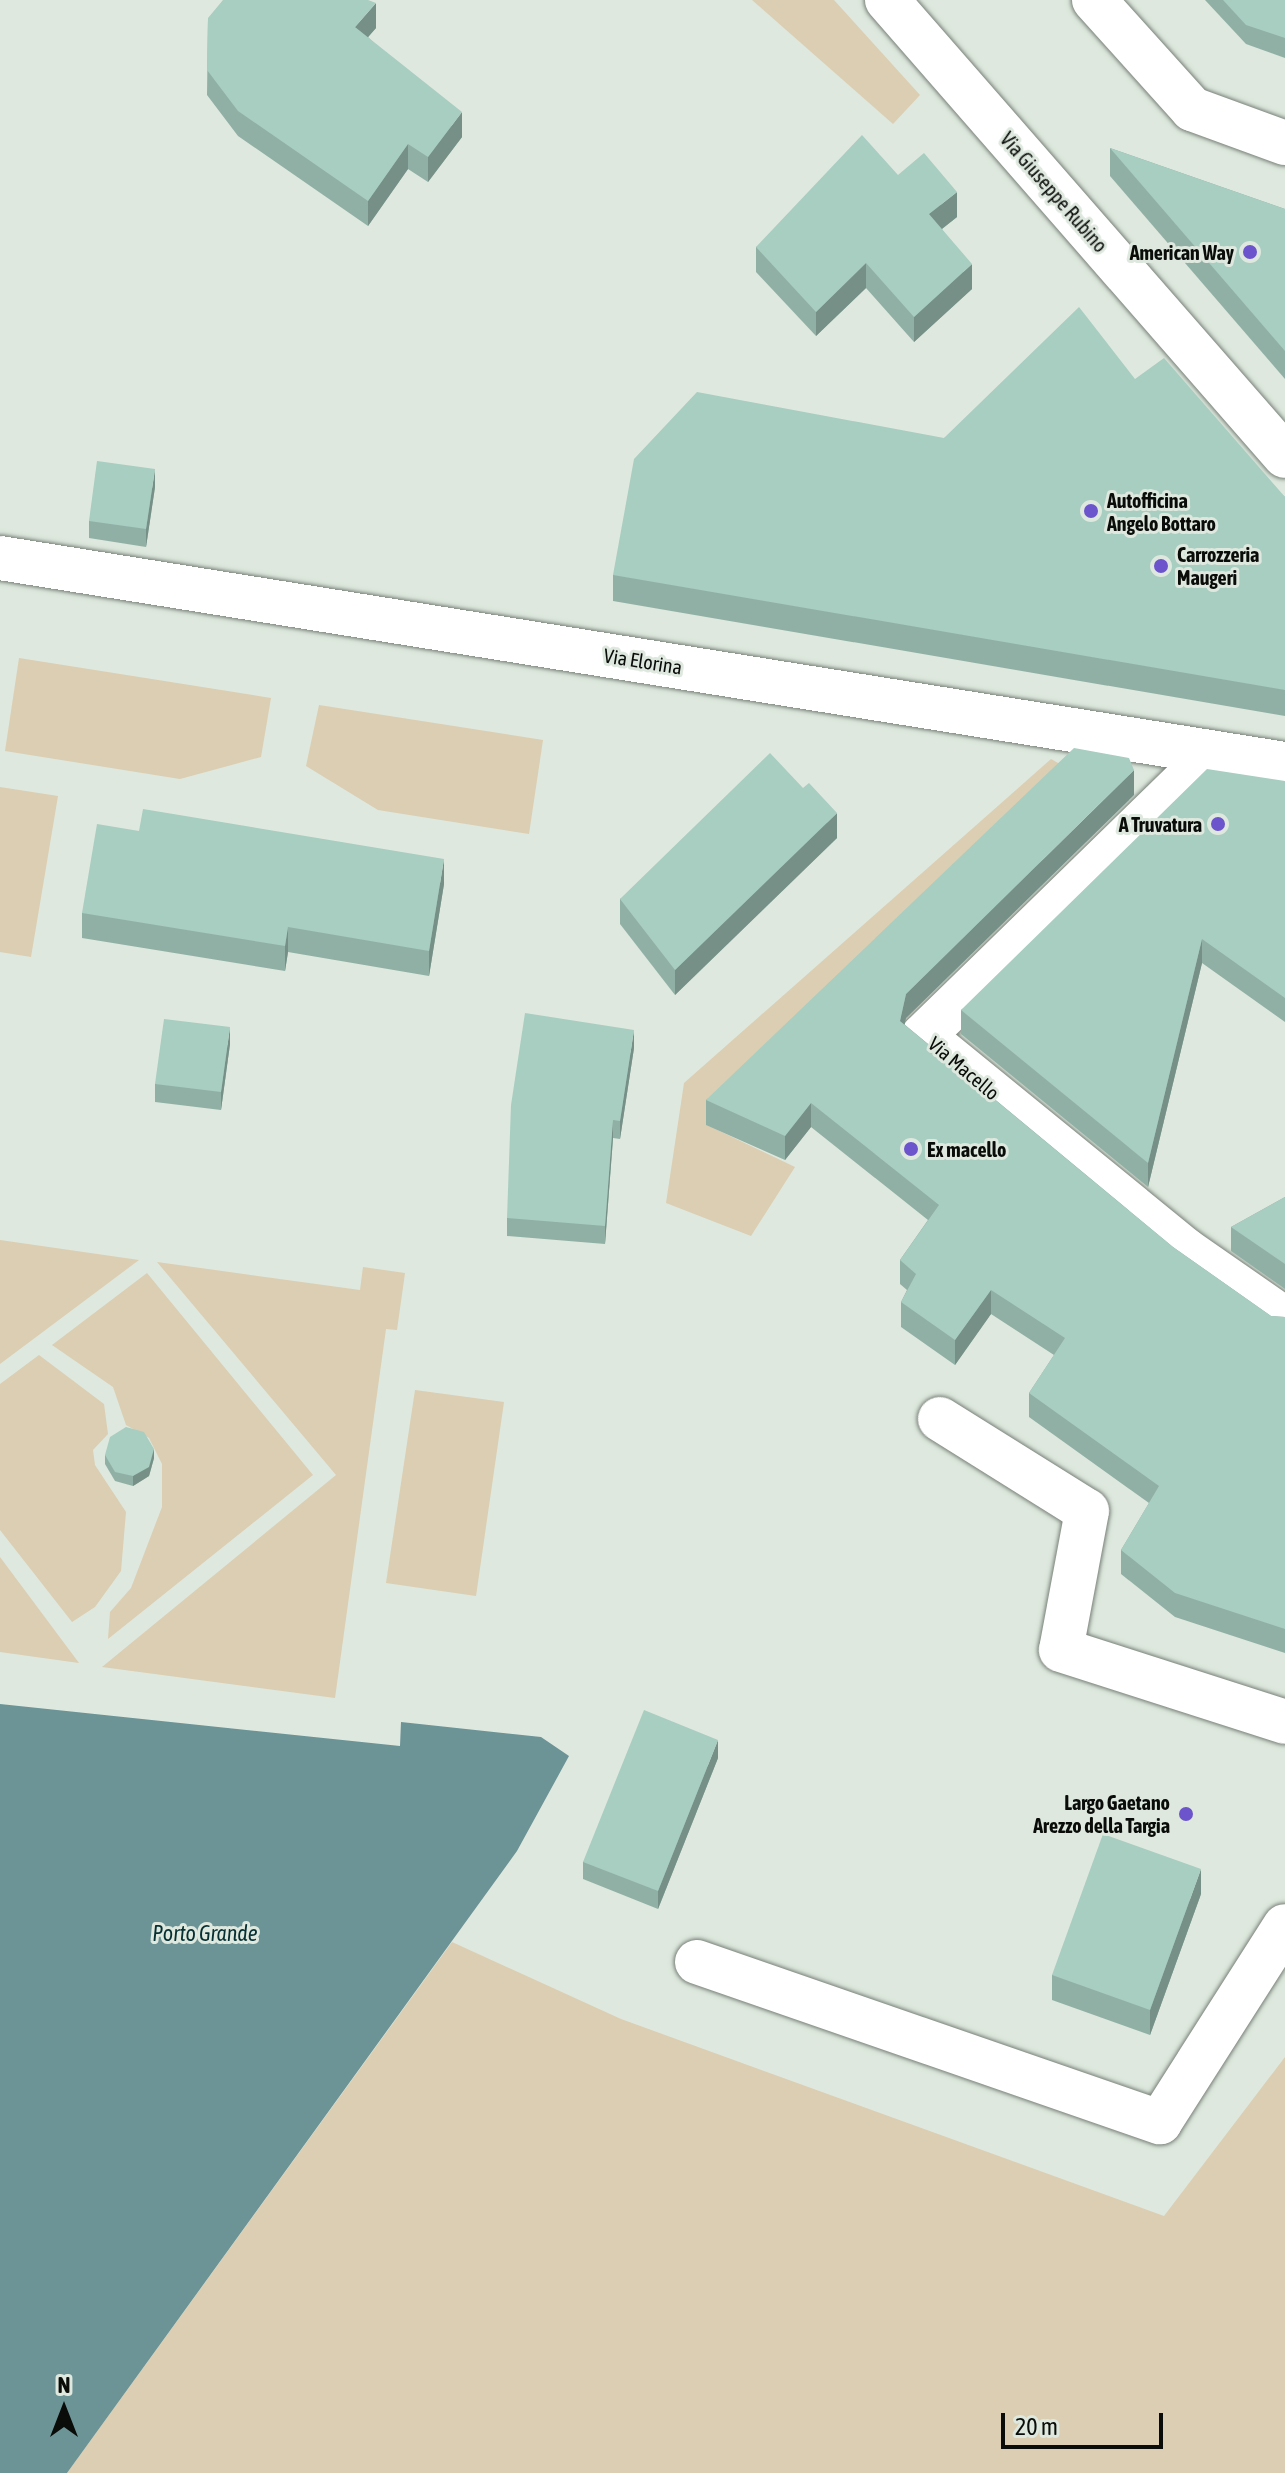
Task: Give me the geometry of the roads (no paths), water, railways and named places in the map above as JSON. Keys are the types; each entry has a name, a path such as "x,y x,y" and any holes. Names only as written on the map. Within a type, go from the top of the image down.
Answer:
{"street":[{"name":"Via Giuseppe Rubino","path":"887,0 1285,456"},
{"path":"1094,0 1192,109 1285,143"},
{"name":"Via Elorina","path":"0,558 1285,764"},
{"name":"Via Macello","path":"1213,753 923,1036 1187,1251 1285,1319"},
{"path":"940,1419 1087,1511 1061,1650 1285,1722"},
{"path":"697,1962 1160,2122 1285,1926"}],"water":[{"name":"Porto Grande","path":"0,1704 400,1746 401,1722 541,1737 569,1756 517,1851 67,2473 0,2473"}],"place":[{"name":"American Way","path":"1250,252"},
{"name":"Autofficina Angelo Bottaro","path":"1091,511"},
{"name":"Carrozzeria Maugeri","path":"1161,566"},
{"name":"A Truvatura","path":"1218,824"},
{"name":"Ex macello","path":"911,1149"},
{"name":"Largo Gaetano Arezzo della Targia","path":"1186,1814"}]}
